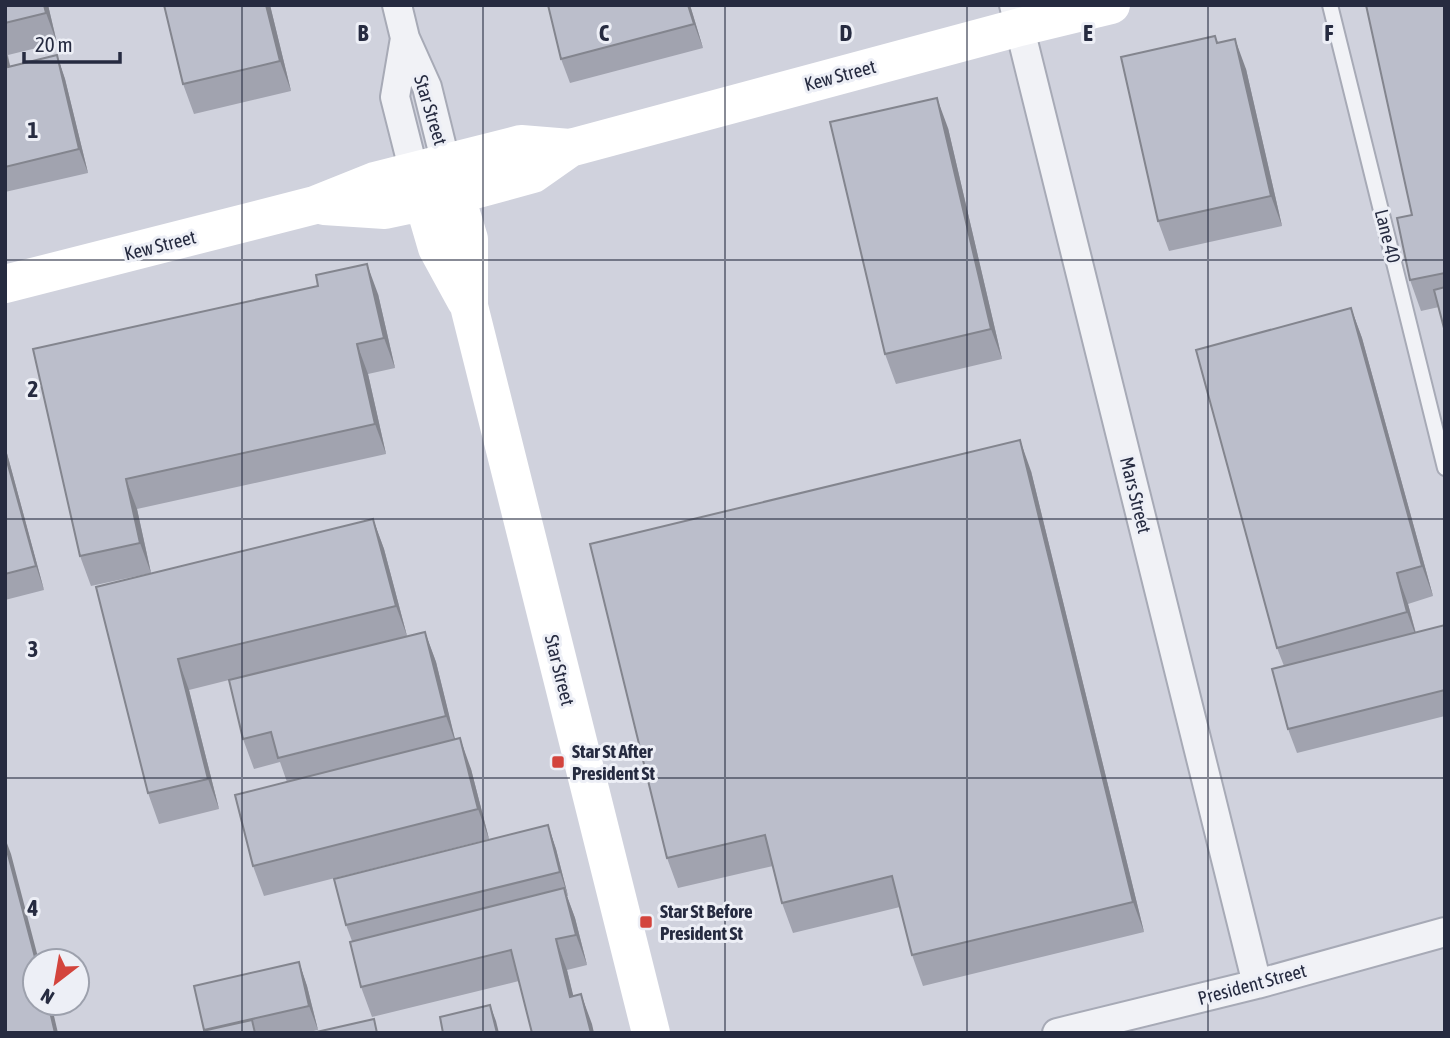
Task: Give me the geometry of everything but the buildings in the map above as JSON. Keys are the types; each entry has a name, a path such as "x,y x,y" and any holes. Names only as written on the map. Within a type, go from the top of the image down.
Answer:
{"street":[{"name":"Star Street","path":"397,5 405,38 395,97 435,183 469,239 469,306 651,1033"},
{"name":"Kew Street","path":"5,284 315,205 375,181 435,183 521,144 570,148 1017,16 1111,5"},
{"name":"Mars Street","path":"1017,16 1257,984"},
{"name":"President Street","path":"1058,1033 1257,984 1445,932"}],"lane":[{"name":"Lane 40","path":"1331,5 1445,468"}],"shaded area":[{"path":"5,5 1445,5 1445,1033 5,1033"}],"place":[{"name":"Star St After President St","path":"558,762"},
{"name":"Star St Before President St","path":"646,922"}]}
